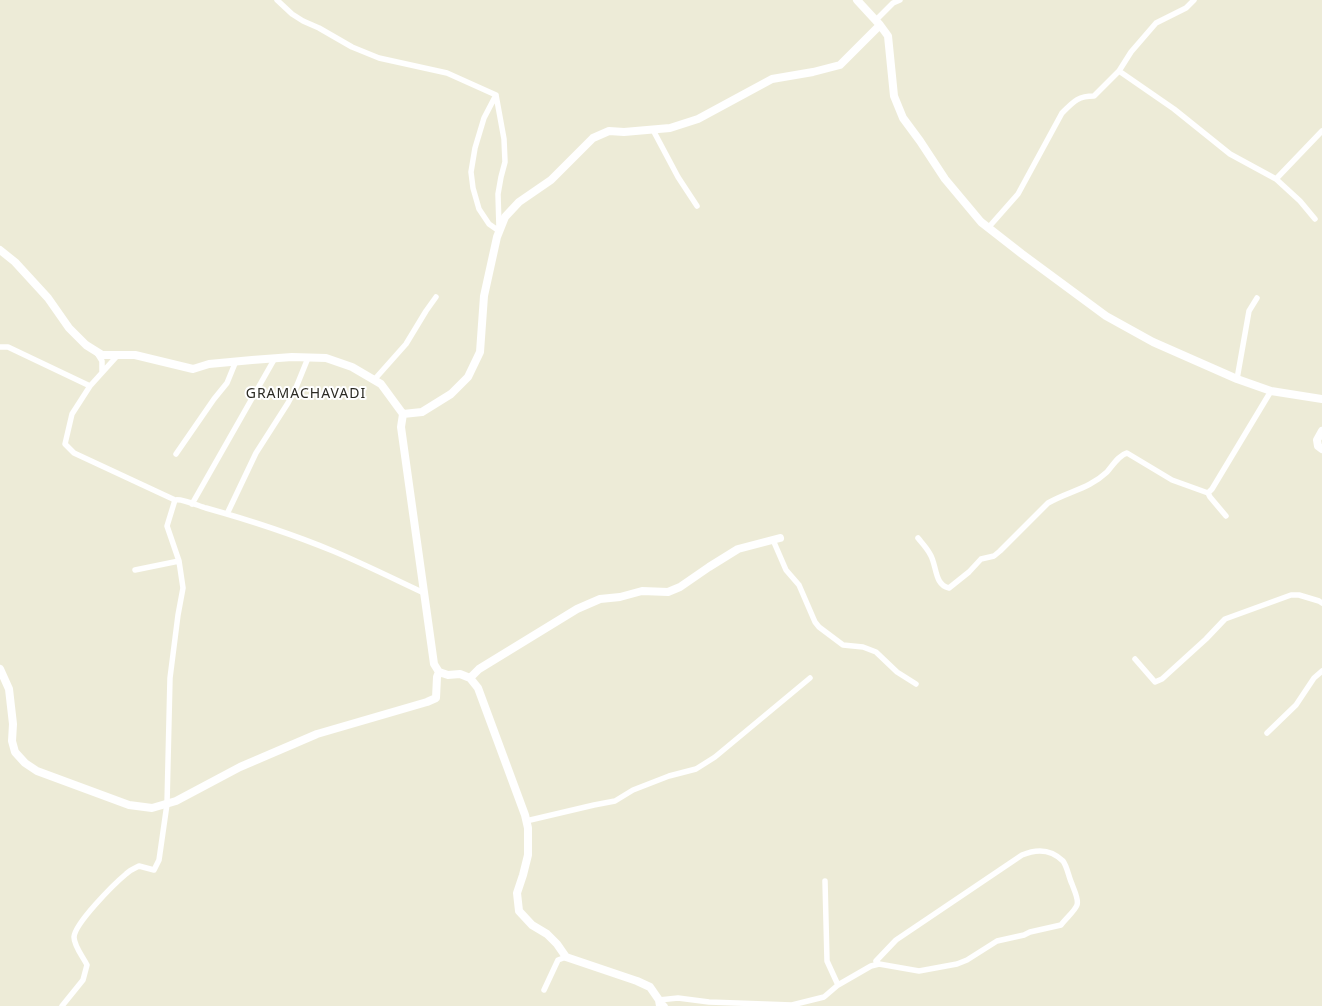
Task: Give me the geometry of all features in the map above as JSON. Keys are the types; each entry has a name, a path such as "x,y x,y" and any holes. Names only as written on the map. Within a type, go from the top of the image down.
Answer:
{"main road":[{"path":"857,0 878,22 888,36 894,96 903,118 945,179 981,222 988,228 1106,316 1153,342 1237,379 1271,391 1322,398"},
{"path":"403,414 422,412 451,394 468,377 480,352 484,296 497,238 505,217 519,202 551,180 593,138 609,131 624,132 670,128 698,119 772,79 813,72 840,65 878,22"},
{"path":"0,250 14,262 48,298 69,328 86,345 102,355 134,355 193,369 209,364 236,361 275,358 326,358 352,367 381,384 403,414 401,427 434,664 439,672 460,674 470,678 478,688 528,828 528,854 517,893 519,911 532,925 547,934 557,944 566,957 637,980 650,987 661,1004"},
{"path":"1322,431 1316,440 1318,446 1322,449"},
{"path":"470,678 490,661 577,609 600,599 620,597 642,591 668,592 680,587 738,549 776,539"},
{"path":"0,669 9,689 13,724 12,741 15,752 25,763 37,771 129,805 152,808 176,801 240,767 317,734 427,702 436,698 436,677 439,672"}],"street":[{"path":"277,0 292,14 303,21 319,28 352,47 379,58 447,73 496,95"},
{"path":"878,22 893,3 900,0"},
{"path":"988,228 1018,194 1062,113 1072,103 1083,96 1094,96 1119,71 1131,52 1156,23 1186,8 1194,0"},
{"path":"1119,71 1174,109 1230,154 1276,179 1300,201 1315,219"},
{"path":"496,95 504,139 505,162 500,177 498,194 499,231"},
{"path":"496,95 484,118 470,172 479,209 489,224 499,231"},
{"path":"653,130 678,177 697,206"},
{"path":"1276,179 1322,131"},
{"path":"374,380 406,344 436,297"},
{"path":"1237,379 1249,311 1257,298"},
{"path":"0,347 8,347 90,386"},
{"path":"96,351 102,361 102,372"},
{"path":"118,355 90,386 72,414 65,444 74,453 175,500 179,499 227,514 333,551 424,593"},
{"path":"192,504 275,358"},
{"path":"227,514 256,452 295,390 308,358"},
{"path":"176,454 214,399 227,383 236,361"},
{"path":"1208,493 1212,489 1271,391"},
{"path":"918,538 930,554 937,578 942,585 949,588 982,559 994,556 1000,551 1048,503 1057,498 1085,488 1105,473 1123,454 1127,452 1172,480 1208,493 1226,516"},
{"path":"62,1006 83,980 87,965 74,941 74,935 78,926 85,916 127,873 139,866 154,870 159,860 167,804 170,678 183,588 179,561 167,526 175,500"},
{"path":"776,539 786,570 799,585 815,622 819,627 843,645 863,647 876,652 897,672 916,684"},
{"path":"135,570 179,561"},
{"path":"1135,659 1155,682 1162,679 1206,639 1225,619 1290,595 1299,595 1322,603"},
{"path":"1267,733 1296,705 1314,678 1322,671"},
{"path":"526,821 615,801 632,790 669,776 696,769 715,757 810,678"},
{"path":"661,1004 678,998 709,1002 792,1005 824,997 838,985 871,966 879,964 919,972 957,964 967,960 997,941 1061,925 1065,918 1075,908 1077,901 1063,862 1052,854 1040,850 1031,851 1022,855 896,940 876,961 879,964"},
{"path":"825,881 827,961 838,985"},
{"path":"544,990 558,960 566,957"}],"district":[{"name":"GRAMACHAVADI","path":"306,394"}]}
